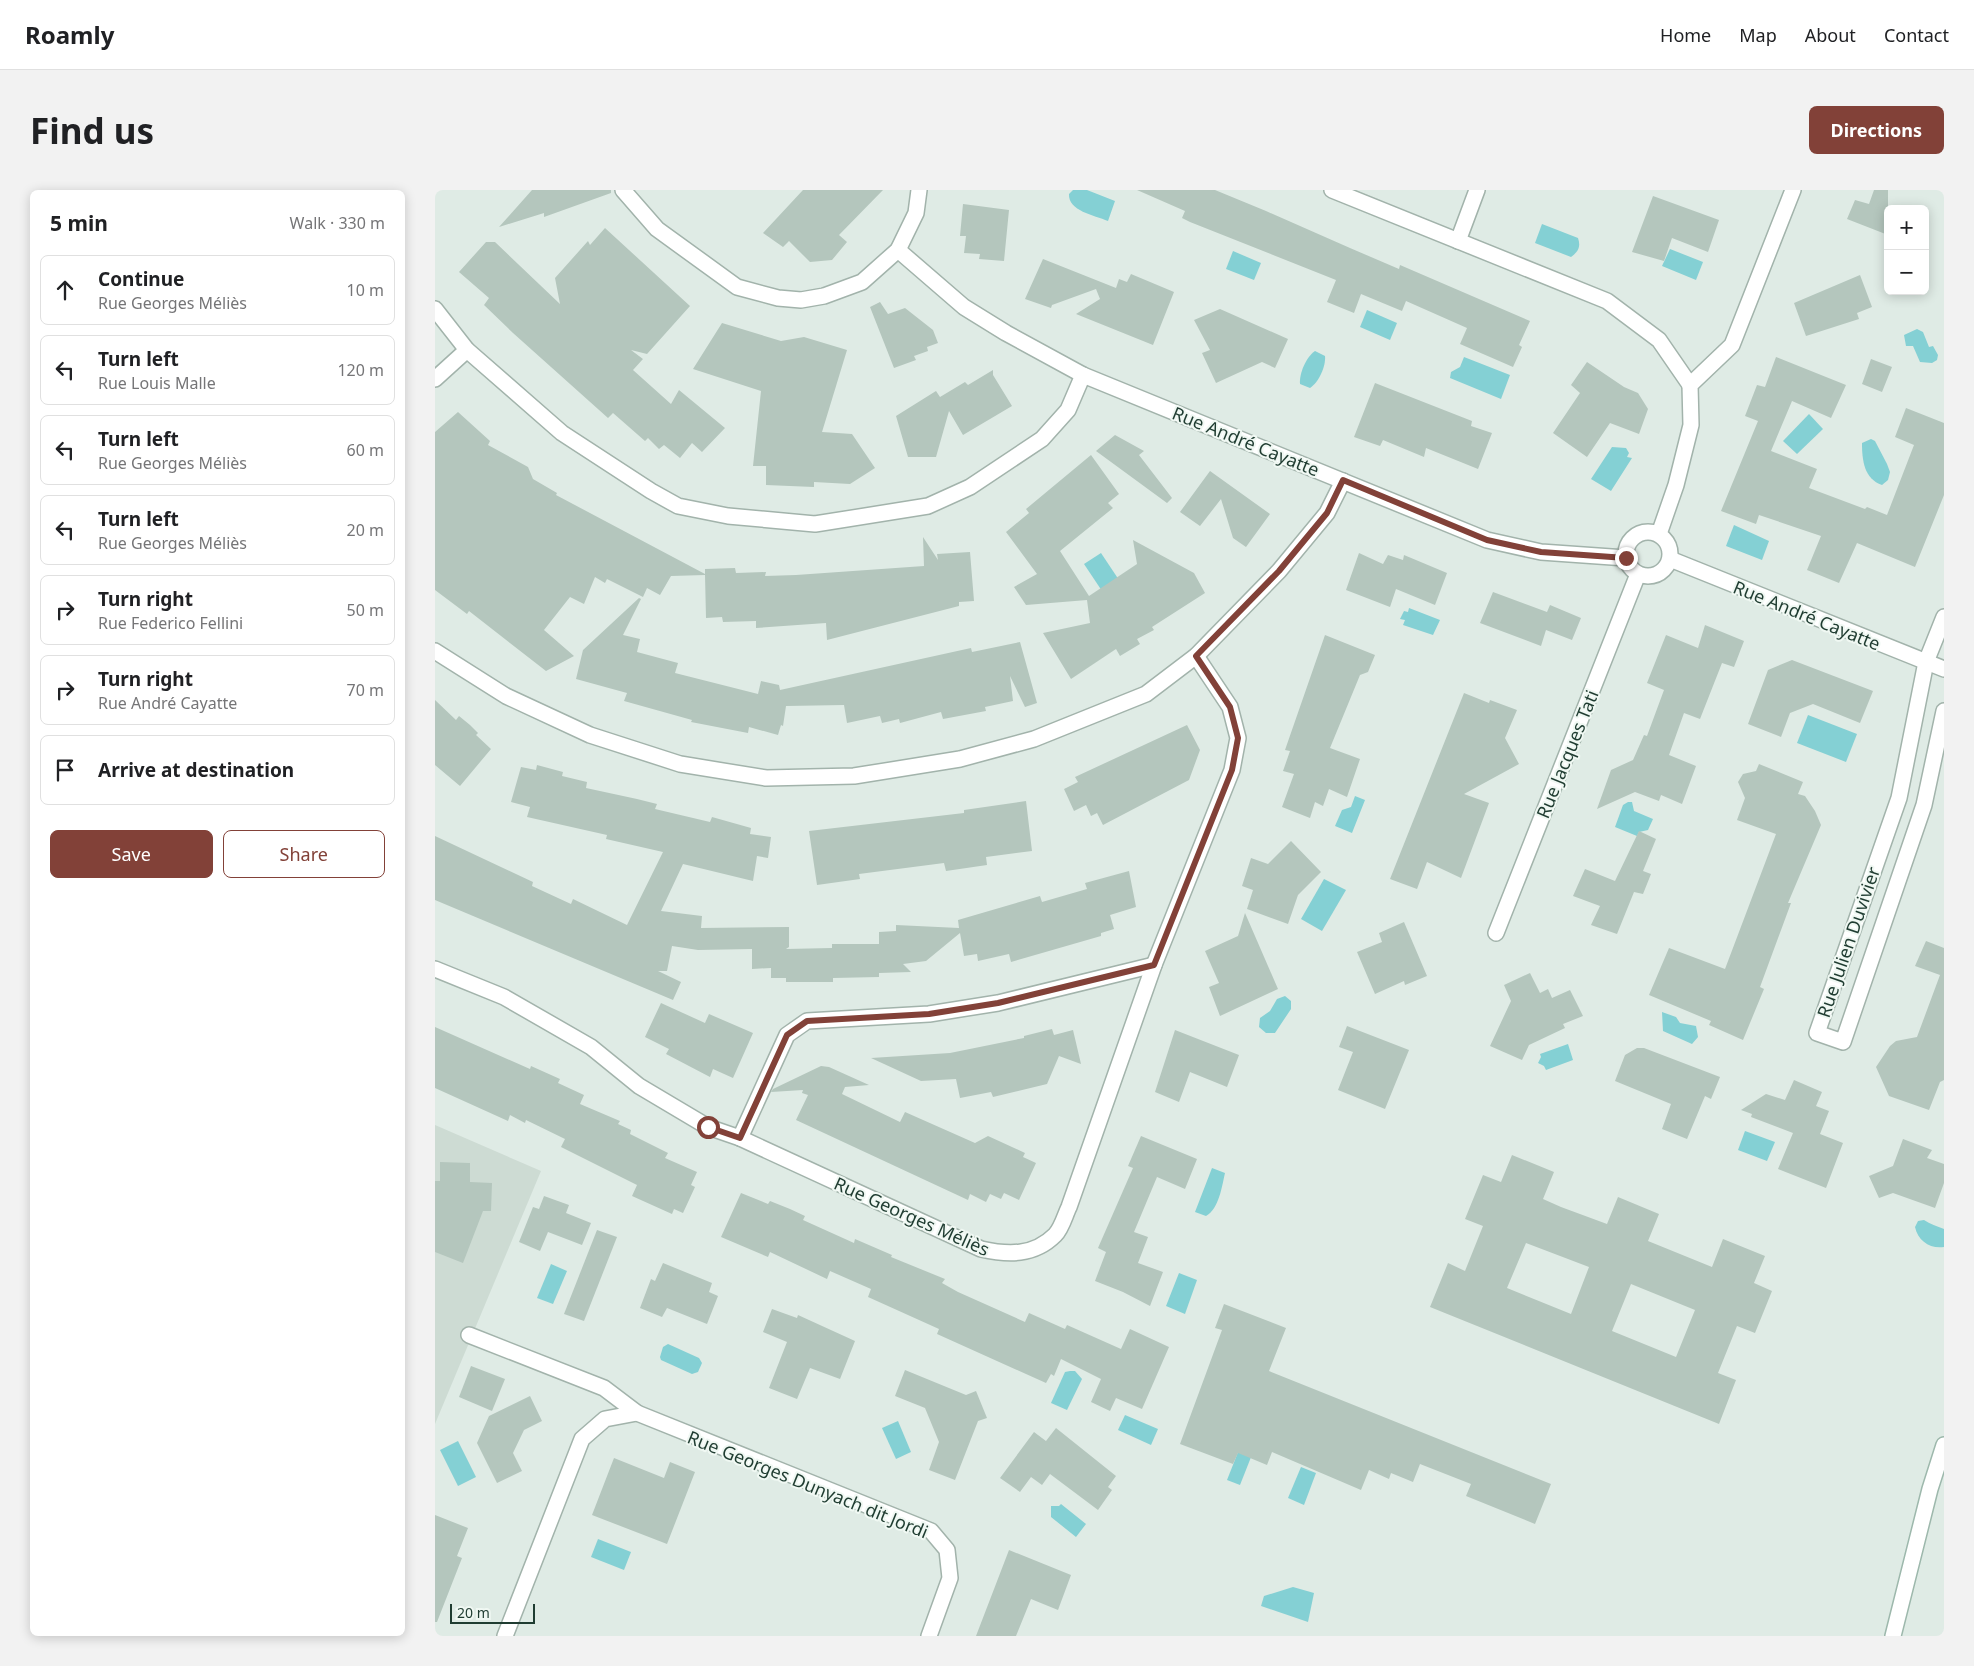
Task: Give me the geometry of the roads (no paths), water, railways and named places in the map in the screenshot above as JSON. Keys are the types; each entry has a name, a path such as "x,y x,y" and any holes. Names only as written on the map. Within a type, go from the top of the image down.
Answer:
{"street":[{"path":"623,190 657,230 737,287 778,298 801,300 824,296 862,282 898,250 916,213 919,190"},
{"path":"1332,190 1607,301 1659,340 1690,385 1691,425 1676,485 1659,534"},
{"path":"1458,241 1477,190"},
{"path":"1690,385 1732,345 1793,190"},
{"name":"Rue André Cayatte","path":"898,250 964,307 1006,334 1083,375 1487,540 1541,552 1626,558"},
{"path":"435,309 467,350 562,433 651,491 678,506 728,516 815,524 928,506 970,487 1042,439 1069,410 1083,375"},
{"path":"435,379 467,350"},
{"path":"435,651 505,696 590,735 680,764 766,778 854,776 960,759 1033,739 1146,694 1196,656 1279,571 1327,513 1343,480"},
{"path":"1649,531 1659,534 1667,540 1671,549 1670,559 1666,568 1658,575 1638,574 1630,568 1626,558 1627,548 1631,539 1639,533 1649,531"},
{"name":"Rue André Cayatte","path":"1670,559 1944,669"},
{"name":"Rue Jacques Tati","path":"1496,934 1638,574"},
{"path":"1926,662 1944,617"},
{"name":"Rue Georges Méliès","path":"435,970 505,997 591,1047 646,1091 708,1127 740,1138 981,1249 1006,1255 1038,1248 1056,1234 1069,1207 1154,965 1232,770 1238,738 1230,707 1196,656"},
{"name":"Rue Julien Duvivier","path":"1926,662 1899,798 1817,1033 1843,1042 1924,805 1944,711"},
{"path":"740,1138 787,1035 807,1021 929,1014 998,1003 1154,965"},
{"name":"Rue Georges Dunyach dit Jordi","path":"469,1335 604,1388 637,1413 931,1531 947,1550 950,1578 929,1636"},
{"path":"505,1636 581,1439 605,1418 637,1413"},
{"path":"1893,1636 1930,1489 1944,1445"}],"water":[{"path":"1073,190 1087,190 1115,201 1108,221 1083,212 1073,205 1069,194"},
{"path":"1542,224 1578,238 1579,247 1571,257 1535,243"},
{"path":"1670,249 1703,262 1696,280 1662,266"},
{"path":"1233,251 1261,263 1254,280 1226,269"},
{"path":"1367,310 1397,323 1390,340 1360,327"},
{"path":"1917,329 1923,332 1929,347 1933,346 1938,355 1937,360 1932,363 1920,362 1913,346 1906,346 1904,335"},
{"path":"1315,351 1325,356 1325,360 1319,378 1310,388 1300,384 1300,380 1306,361"},
{"path":"1464,357 1510,375 1501,399 1450,378 1451,372 1460,367"},
{"path":"1809,414 1823,429 1797,454 1783,441"},
{"path":"1871,439 1875,441 1890,472 1888,480 1882,485 1871,478 1865,468 1862,443"},
{"path":"1612,447 1626,448 1629,453 1627,457 1632,458 1611,491 1591,479"},
{"path":"1734,525 1769,541 1762,560 1726,546"},
{"path":"1101,553 1121,583 1104,594 1084,564"},
{"path":"1409,608 1440,620 1433,635 1403,625 1405,620 1400,619 1404,611 1408,612"},
{"path":"1808,715 1857,734 1846,762 1797,743"},
{"path":"1355,796 1365,800 1352,833 1335,826 1342,810 1351,807"},
{"path":"1632,802 1634,811 1653,819 1648,830 1639,832 1637,836 1615,827 1623,805"},
{"path":"1324,879 1346,890 1322,931 1301,919"},
{"path":"1285,996 1291,1001 1291,1009 1275,1033 1266,1033 1259,1027 1260,1018 1270,1011 1277,999"},
{"path":"1662,1012 1676,1017 1680,1023 1696,1026 1698,1037 1692,1044 1663,1031"},
{"path":"1568,1044 1573,1060 1546,1070 1544,1066 1538,1063 1541,1057 1540,1054"},
{"path":"1745,1131 1775,1142 1767,1161 1738,1150"},
{"path":"1212,1168 1225,1173 1217,1203 1206,1216 1195,1212"},
{"path":"1924,1220 1944,1229 1944,1247 1929,1245 1919,1236 1915,1227 1918,1221"},
{"path":"551,1264 567,1271 553,1304 537,1298"},
{"path":"1179,1273 1197,1280 1185,1314 1166,1306"},
{"path":"668,1344 699,1358 702,1363 698,1372 692,1374 661,1360 663,1347"},
{"path":"1075,1371 1082,1379 1067,1410 1051,1403 1065,1372"},
{"path":"1125,1415 1158,1429 1151,1445 1118,1430"},
{"path":"898,1421 911,1452 896,1459 882,1428"},
{"path":"1244,1437 1257,1442 1240,1485 1227,1480"},
{"path":"458,1441 476,1477 458,1486 440,1450"},
{"path":"1301,1467 1316,1473 1304,1505 1288,1498"},
{"path":"1061,1504 1086,1524 1076,1537 1051,1517 1051,1506 1059,1506"},
{"path":"598,1539 631,1552 624,1570 591,1557"},
{"path":"1293,1587 1314,1593 1308,1622 1261,1606 1264,1596"}]}
